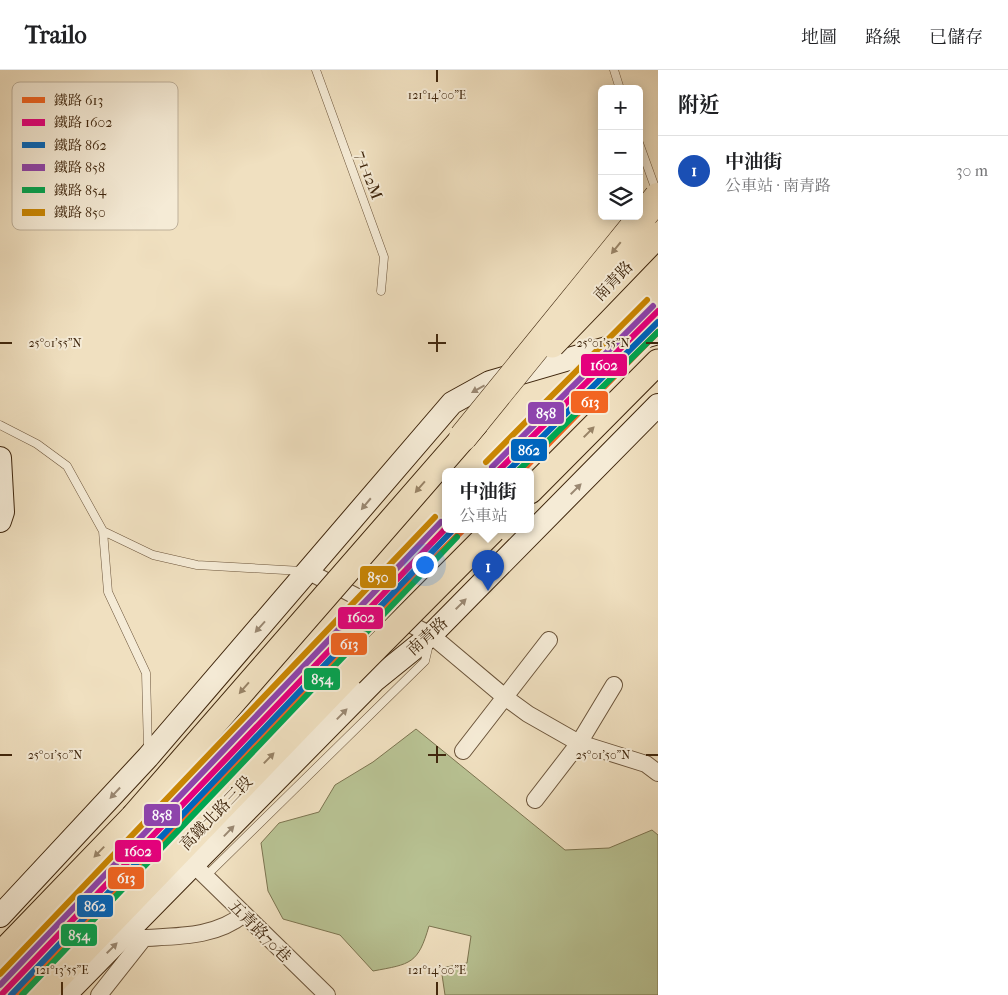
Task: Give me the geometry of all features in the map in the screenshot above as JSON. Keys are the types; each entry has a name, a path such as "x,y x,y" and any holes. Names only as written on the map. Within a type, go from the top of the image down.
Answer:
{"highway":[{"path":"463,437 658,196"}],"main road":[{"name":"南青路","path":"0,954 132,817 463,437 658,235"},
{"path":"0,916 148,757 452,404 490,382 658,333"},
{"path":"534,487 658,362"},
{"name":"南青路","path":"534,531 658,405"},
{"path":"0,458 3,512 0,521"},
{"name":"南青路","path":"350,674 490,533"},
{"name":"南青路","path":"200,871 374,681 431,635 532,533"},
{"path":"398,661 399,617"},
{"name":"高鐵北路三段","path":"41,995 350,674"},
{"name":"高鐵北路三段","path":"65,995 200,871"}],"street":[{"path":"309,572 431,635 528,714 579,742 646,764 658,773"},
{"path":"463,751 506,698 549,640"},
{"path":"535,800 579,742 614,685"},
{"name":"五青路70巷","path":"200,871 327,995"},
{"path":"99,995 144,938 196,934 231,925 244,914"}],"lane":[{"name":"7-1-12M","path":"316,70 384,257 381,291"},
{"path":"614,70 619,85"},
{"path":"643,154 658,196"},
{"path":"0,426 37,444 67,466 103,531 108,592 146,673 148,757"},
{"path":"103,531 153,555 197,565 309,572"},
{"path":"200,871 426,661 431,635"}],"green space":[{"path":"416,729 565,850 609,848 652,830 658,835 658,995 445,995 441,968 467,963 471,936 429,926 421,948 411,960 405,964 373,971 340,935 283,919 268,891 261,843 279,823 319,812 335,785 373,762"}],"rail line":[{"name":"850","path":"486,462 647,300"},
{"name":"858","path":"492,467 653,306"},
{"name":"1602","path":"501,468 658,311"},
{"name":"862","path":"511,468 658,322"},
{"name":"613","path":"525,468 658,332"},
{"name":"854","path":"521,468 658,332"},
{"name":"850","path":"0,974 435,517"},
{"name":"858","path":"0,985 441,522"},
{"name":"1602","path":"1,995 442,532"},
{"name":"862","path":"11,995 450,533"},
{"name":"613","path":"15,995 384,608 460,533"},
{"name":"854","path":"22,995 457,537"}],"place":[{"name":"中油街","path":"488,591"}]}
